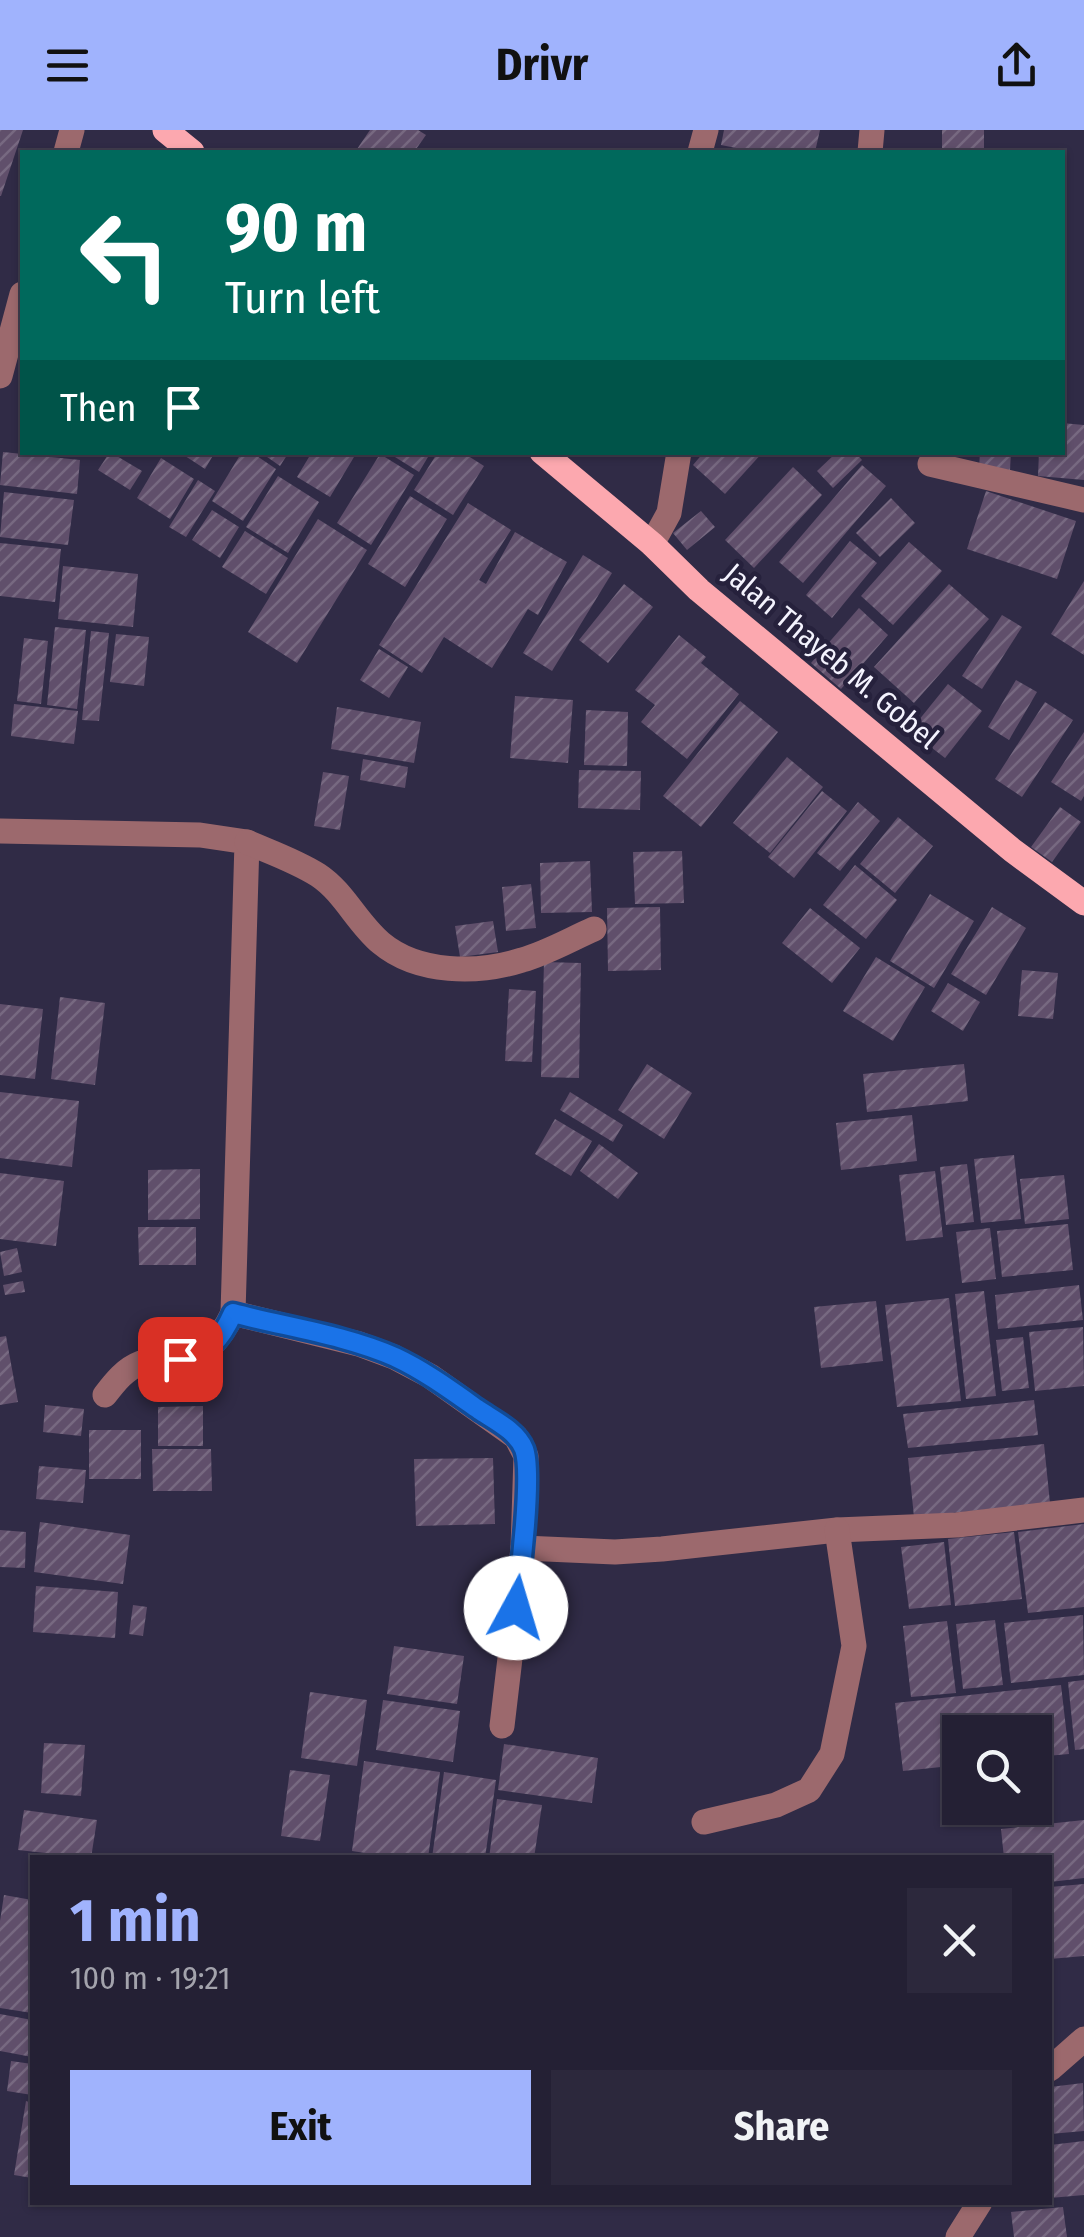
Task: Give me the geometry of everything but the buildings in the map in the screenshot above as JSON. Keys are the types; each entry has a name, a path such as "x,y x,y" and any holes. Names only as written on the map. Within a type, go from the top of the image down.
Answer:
{"main road":[{"path":"165,130 190,150"},
{"name":"Jalan Thayeb M. Gobel","path":"546,455 652,544 700,590 1012,850 1084,903"}],"street":[{"path":"2,364 20,301"},
{"path":"652,544 669,512 678,455"},
{"path":"930,464 1084,500"},
{"path":"0,831 200,834 247,842 319,876 398,956 448,969 522,960 594,929"},
{"path":"105,1395 117,1380 144,1362 200,1354 221,1339 233,1313 247,842"},
{"path":"233,1313 359,1344 394,1357 430,1376 516,1436 526,1456 523,1548 502,1726"},
{"path":"523,1548 615,1552 1084,1510"},
{"path":"704,1822 776,1805 809,1790 832,1754 854,1646 837,1530"},
{"path":"1052,2066 1084,2039"},
{"path":"958,2237 978,2205"}],"route":[{"path":"180,1359 200,1354 221,1339 233,1313 359,1344 394,1357 430,1376 499,1423 516,1436 526,1456 523,1548 516,1608"}]}
